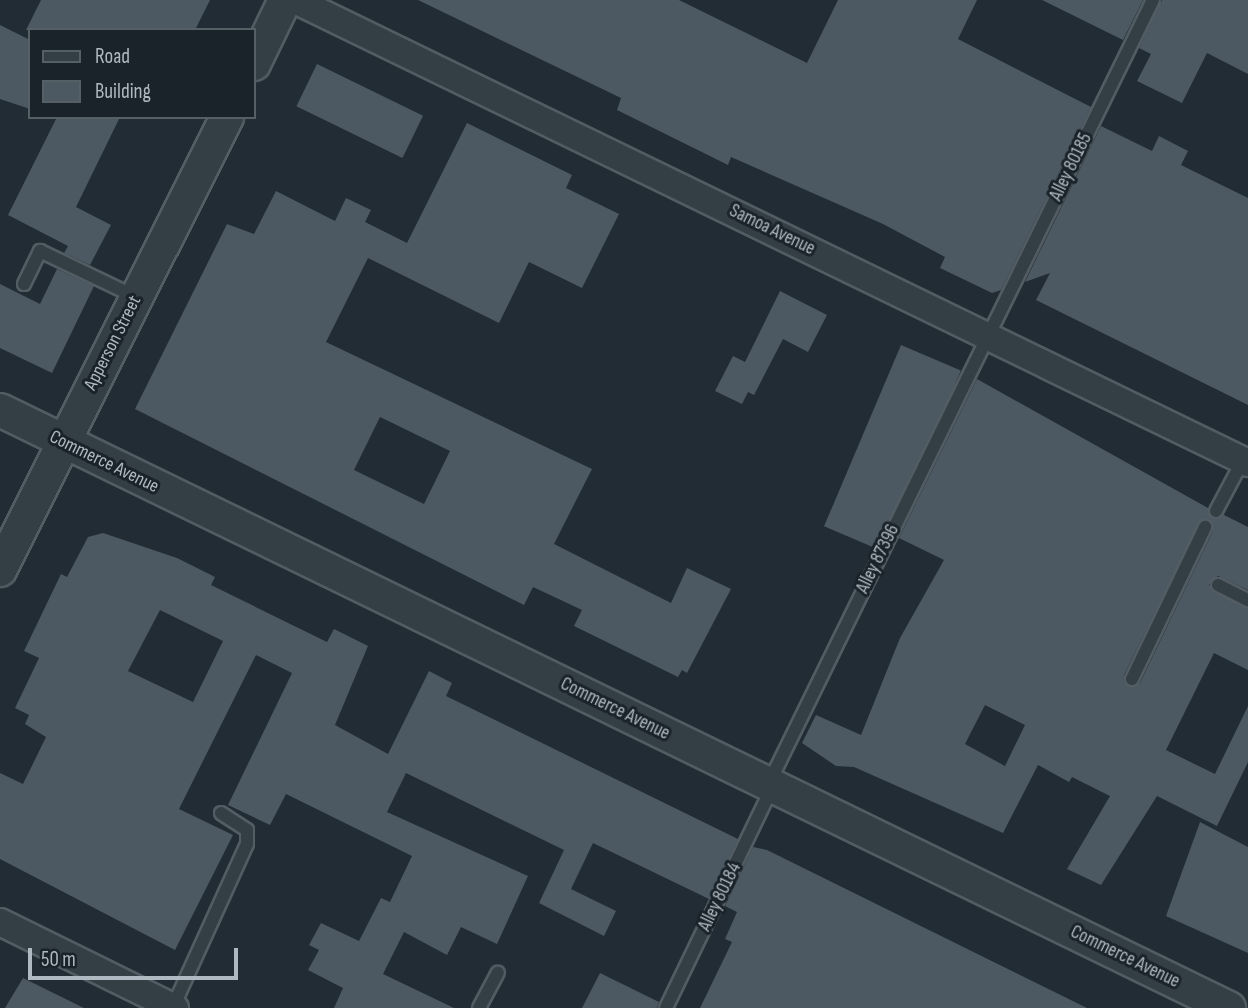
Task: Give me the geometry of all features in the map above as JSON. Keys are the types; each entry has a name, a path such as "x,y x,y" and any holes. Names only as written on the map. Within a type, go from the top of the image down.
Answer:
{"street":[{"path":"256,60 285,0"},
{"name":"Samoa Avenue","path":"295,0 989,334 1246,461"},
{"name":"Apperson Street","path":"0,570 226,119"},
{"name":"Commerce Avenue","path":"0,410 1229,1008"},
{"path":"0,922 174,1007"}],"lane":[{"name":"Alley 80185","path":"989,334 1153,0"},
{"path":"24,284 40,251 136,297"},
{"name":"Alley 87396","path":"771,785 989,334"},
{"path":"1216,511 1246,461"},
{"path":"1132,680 1205,527"},
{"path":"1218,585 1248,600"},
{"name":"Alley 80184","path":"666,1008 771,785"},
{"path":"174,1007 247,844 247,830 221,813"},
{"path":"480,1008 498,973"}],"building":[{"path":"41,0 210,0 196,28 26,30"},
{"path":"418,0 679,0 807,63 838,0 977,0 958,39 1091,107 1001,290 992,293 940,268 945,257 883,224 731,157 728,165 617,110 621,98"},
{"path":"1042,0 1143,0 1123,40"},
{"path":"1162,0 1248,0 1248,74 1207,53 1182,103 1137,81 1151,54 1139,48"},
{"path":"0,25 28,39 28,108 0,99"},
{"path":"317,64 423,116 402,158 296,106"},
{"path":"56,119 119,119 76,207 111,225 90,265 64,253 68,246 8,215"},
{"path":"467,123 572,175 566,188 619,214 582,288 529,262 499,323 368,258 326,342 592,469 554,544 671,603 687,568 731,589 687,673 682,670 678,677 574,626 582,610 533,587 524,605 135,409 227,224 254,234 276,191 335,221 346,198 371,210 365,222 407,243","holes":["380,417 450,451 424,504 354,470"]},
{"path":"1101,126 1152,151 1159,136 1188,151 1181,165 1248,198 1248,405 1036,300 1050,273 1025,282"},
{"path":"57,269 94,286 52,373 0,348 0,284 40,304"},
{"path":"780,291 827,315 808,352 783,339 754,395 748,392 742,404 715,391 733,356 745,362"},
{"path":"901,345 961,370 884,552 824,526"},
{"path":"977,379 1208,508 1211,518 1224,515 1248,527 1248,590 1218,576 1209,585 1248,609 1248,670 1214,653 1166,750 1215,774 1248,706 1248,762 1217,826 1157,796 1101,885 1067,869 1110,796 1072,777 1069,782 1038,765 1003,833 854,767 836,766 802,743 816,715 861,735 900,638 944,560 899,538","holes":["1201,519 1212,522 1213,531 1140,683 1129,687 1124,675","985,705 1025,725 1005,766 965,744"]},
{"path":"103,533 177,558 215,577 211,585 327,642 334,629 368,646 335,725 388,754 429,671 452,683 446,696 738,839 709,899 593,843 571,889 616,911 604,936 539,903 564,850 406,773 387,812 528,876 497,944 461,927 447,955 404,932 383,974 454,1008 334,1008 343,988 308,970 319,950 309,945 321,923 359,941 381,898 390,902 412,856 286,794 270,825 228,805 292,673 256,655 179,809 233,835 175,950 0,859 0,773 23,784 46,737 25,724 29,715 15,708 39,658 24,651 61,574 67,577 88,537","holes":["160,610 223,641 193,702 128,671"]},
{"path":"1200,822 1248,847 1248,953 1166,916"},
{"path":"753,847 767,850 1087,1008 700,1008 732,942 725,939 737,912 725,906"},
{"path":"600,973 659,1002 657,1008 582,1008"},
{"path":"23,978 84,1008 5,1008"}]}
